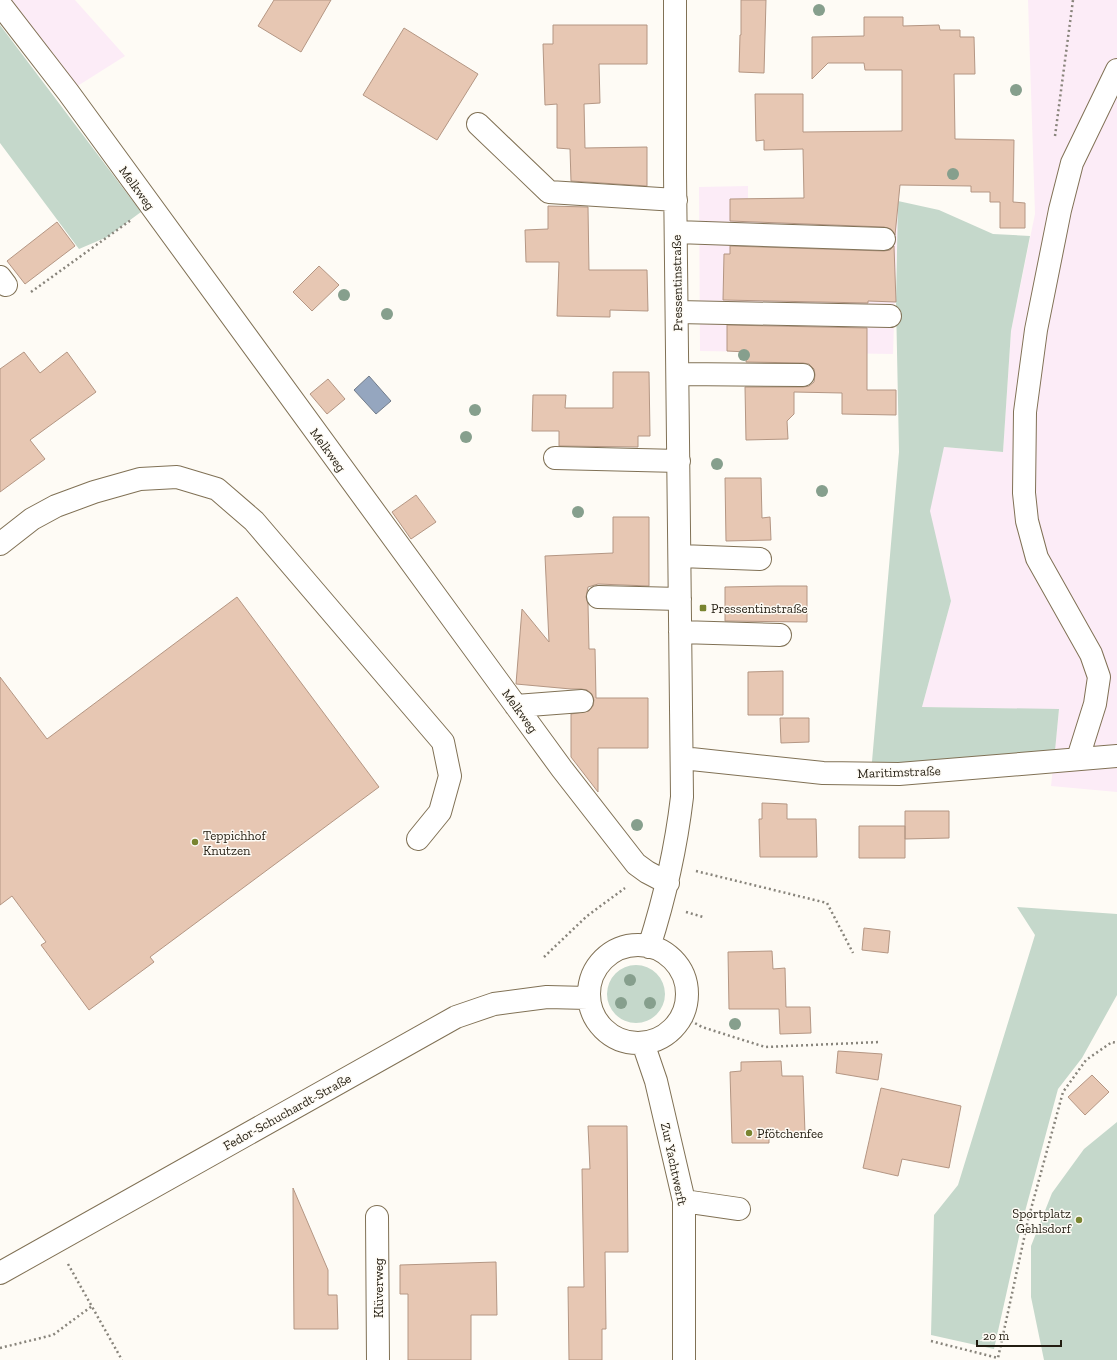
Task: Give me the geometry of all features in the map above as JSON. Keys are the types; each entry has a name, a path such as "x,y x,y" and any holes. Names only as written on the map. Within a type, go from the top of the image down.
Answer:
{"street":[{"name":"Pressentinstraße","path":"649,947 670,874 682,797 675,0"},
{"name":"Melkweg","path":"0,4 68,92 150,207 516,706 636,864 647,872 670,874"},
{"path":"1078,758 1096,704 1099,676 1091,654 1037,558 1027,521 1024,493 1025,412 1036,330 1060,210 1072,163 1117,70"},
{"path":"478,124 549,192 676,200"},
{"path":"676,232 884,239"},
{"path":"677,312 890,316"},
{"path":"678,374 803,375"},
{"path":"555,458 679,461"},
{"path":"0,544 32,519 56,506 94,492 140,479 177,477 217,489 254,521 443,742 450,776 440,812 418,839"},
{"path":"680,556 760,559"},
{"path":"598,597 680,599"},
{"path":"680,632 780,635"},
{"path":"516,706 582,701"},
{"name":"Maritimstraße","path":"682,758 823,773 899,774 1078,758 1117,756"},
{"path":"626,946 649,947 661,951 671,958 679,968 687,991 686,1004 682,1016 676,1026 656,1040 644,1043 621,1041 602,1029 595,1020 588,998 592,976 598,965 615,950 626,946"},
{"name":"Fedor-Schuchardt-Straße","path":"2,1266 56,1242 456,1017 494,1004 547,997 588,998"},
{"name":"Zur Yachtwerft","path":"644,1043 656,1081 684,1201 684,1360"},
{"path":"684,1201 738,1209"},
{"name":"Klüverweg","path":"377,1216 378,1360"}],"path":[{"path":"1056,139 1055,132 1073,0"},
{"path":"25,297 150,207"},
{"path":"544,957 587,916 647,872"},
{"path":"670,874 827,903 854,952"},
{"path":"682,1016 702,1027 765,1047 880,1042"},
{"path":"931,1341 998,1358 1028,1220 1063,1092 1086,1060 1117,1038"},
{"path":"1112,1042 1117,1043"},
{"path":"56,1242 122,1360"},
{"path":"0,1348 53,1334 92,1306"}],"shaded area":[{"path":"0,0 75,0 125,56 68,92"},
{"path":"1028,0 1117,0 1117,792 1051,786 1059,710 922,707 951,601 929,511 944,447 1003,452 1011,331 1035,214"},
{"path":"748,186 748,199 883,203 898,206 893,354 700,351 699,187"}],"green space":[{"path":"0,25 141,212 107,237 79,249 0,143"},
{"path":"898,201 939,210 993,234 1030,236 1011,331 1003,452 944,447 930,511 951,601 922,707 1059,709 1054,761 871,773 899,452 896,302"},
{"path":"1017,907 1117,914 1117,995 1082,1058 1058,1089 1023,1219 994,1349 931,1335 934,1215 958,1185 1035,935"},
{"path":"636,965 652,970 660,978 665,994 660,1010 652,1018 636,1023 620,1018 612,1010 607,994 612,978 620,970"},
{"name":"Sportplatz Gehlsdorf","path":"1117,1122 1117,1360 1044,1360 1031,1297 1031,1246 1052,1193 1084,1149"}],"water":[{"path":"369,376 391,401 376,414 354,390"}],"building":[{"path":"274,0 331,0 301,52 258,26"},
{"path":"741,0 766,0 764,73 739,72"},
{"path":"864,17 903,17 903,26 939,25 940,30 960,30 960,37 974,37 975,74 954,74 955,139 1014,140 1013,202 1025,203 1025,228 1000,228 1000,202 990,202 990,192 971,192 971,186 900,185 895,235 891,229 884,227 730,221 730,199 804,198 803,149 764,150 764,140 756,141 755,94 803,94 803,132 902,131 902,70 865,70 864,63 828,63 812,79 812,37 864,36"},
{"path":"553,25 647,25 647,64 599,64 600,103 584,104 585,148 647,147 647,186 571,181 570,149 557,148 557,104 545,105 543,44 553,44"},
{"path":"404,28 478,74 437,140 363,95"},
{"path":"548,206 588,207 589,270 647,270 648,311 610,310 610,317 557,316 559,262 526,262 525,230 548,229"},
{"path":"57,222 75,246 25,284 7,261"},
{"path":"730,246 884,251 890,250 894,246 896,302 868,301 868,303 723,300 724,254 730,254"},
{"path":"319,266 339,285 312,311 293,292"},
{"path":"727,325 867,328 867,390 896,390 896,415 842,414 842,393 794,392 794,414 787,421 788,439 746,440 745,387 809,386 814,382 815,375 814,369 809,364 746,362 747,352 727,351"},
{"path":"24,352 40,373 67,352 96,392 30,440 45,459 0,492 0,369"},
{"path":"613,372 649,372 650,436 638,436 638,447 559,446 559,431 532,431 533,395 566,395 565,408 613,408"},
{"path":"328,379 345,399 327,414 310,394"},
{"path":"725,478 761,478 762,518 770,517 771,540 726,541"},
{"path":"416,495 436,522 411,539 392,512"},
{"path":"613,517 649,517 649,586 598,584 588,587 586,597 588,604 589,649 595,649 596,698 648,698 648,748 598,748 598,792 571,757 571,714 589,711 593,706 594,700 592,694 587,690 581,689 516,684 522,609 549,642 545,556 613,553"},
{"path":"807,586 807,622 725,621 725,587"},
{"path":"237,597 379,787 150,957 154,962 89,1010 41,945 46,942 12,896 0,905 0,677 47,739"},
{"path":"783,671 783,715 748,715 748,672"},
{"path":"780,718 809,718 809,742 781,743"},
{"path":"762,803 787,804 787,819 816,819 817,857 760,857 759,819 762,819"},
{"path":"905,811 949,811 949,838 905,839"},
{"path":"859,826 905,826 905,858 859,858"},
{"path":"864,928 890,931 888,953 862,950"},
{"path":"772,951 773,969 785,968 786,1007 810,1007 811,1033 780,1034 779,1009 729,1009 728,952"},
{"path":"838,1051 882,1054 878,1080 836,1073"},
{"path":"781,1061 782,1076 803,1076 805,1133 781,1134 781,1137 769,1137 769,1143 732,1143 730,1072 741,1071 741,1062"},
{"path":"1092,1075 1109,1092 1085,1115 1068,1097"},
{"path":"881,1088 961,1106 949,1168 902,1159 898,1176 863,1168"},
{"path":"588,1126 627,1126 628,1252 605,1252 606,1329 602,1329 602,1360 569,1360 568,1287 584,1287 582,1169 590,1169"},
{"path":"293,1188 328,1270 328,1295 337,1295 338,1329 294,1329"},
{"path":"496,1262 497,1315 471,1315 471,1360 408,1360 408,1294 400,1294 400,1265"}],"place":[{"name":"Pressentinstraße","path":"703,608"},
{"name":"Teppichhof Knutzen","path":"195,842"},
{"name":"Pfötchenfee","path":"749,1133"},
{"name":"Sportplatz Gehlsdorf","path":"1079,1220"}]}
